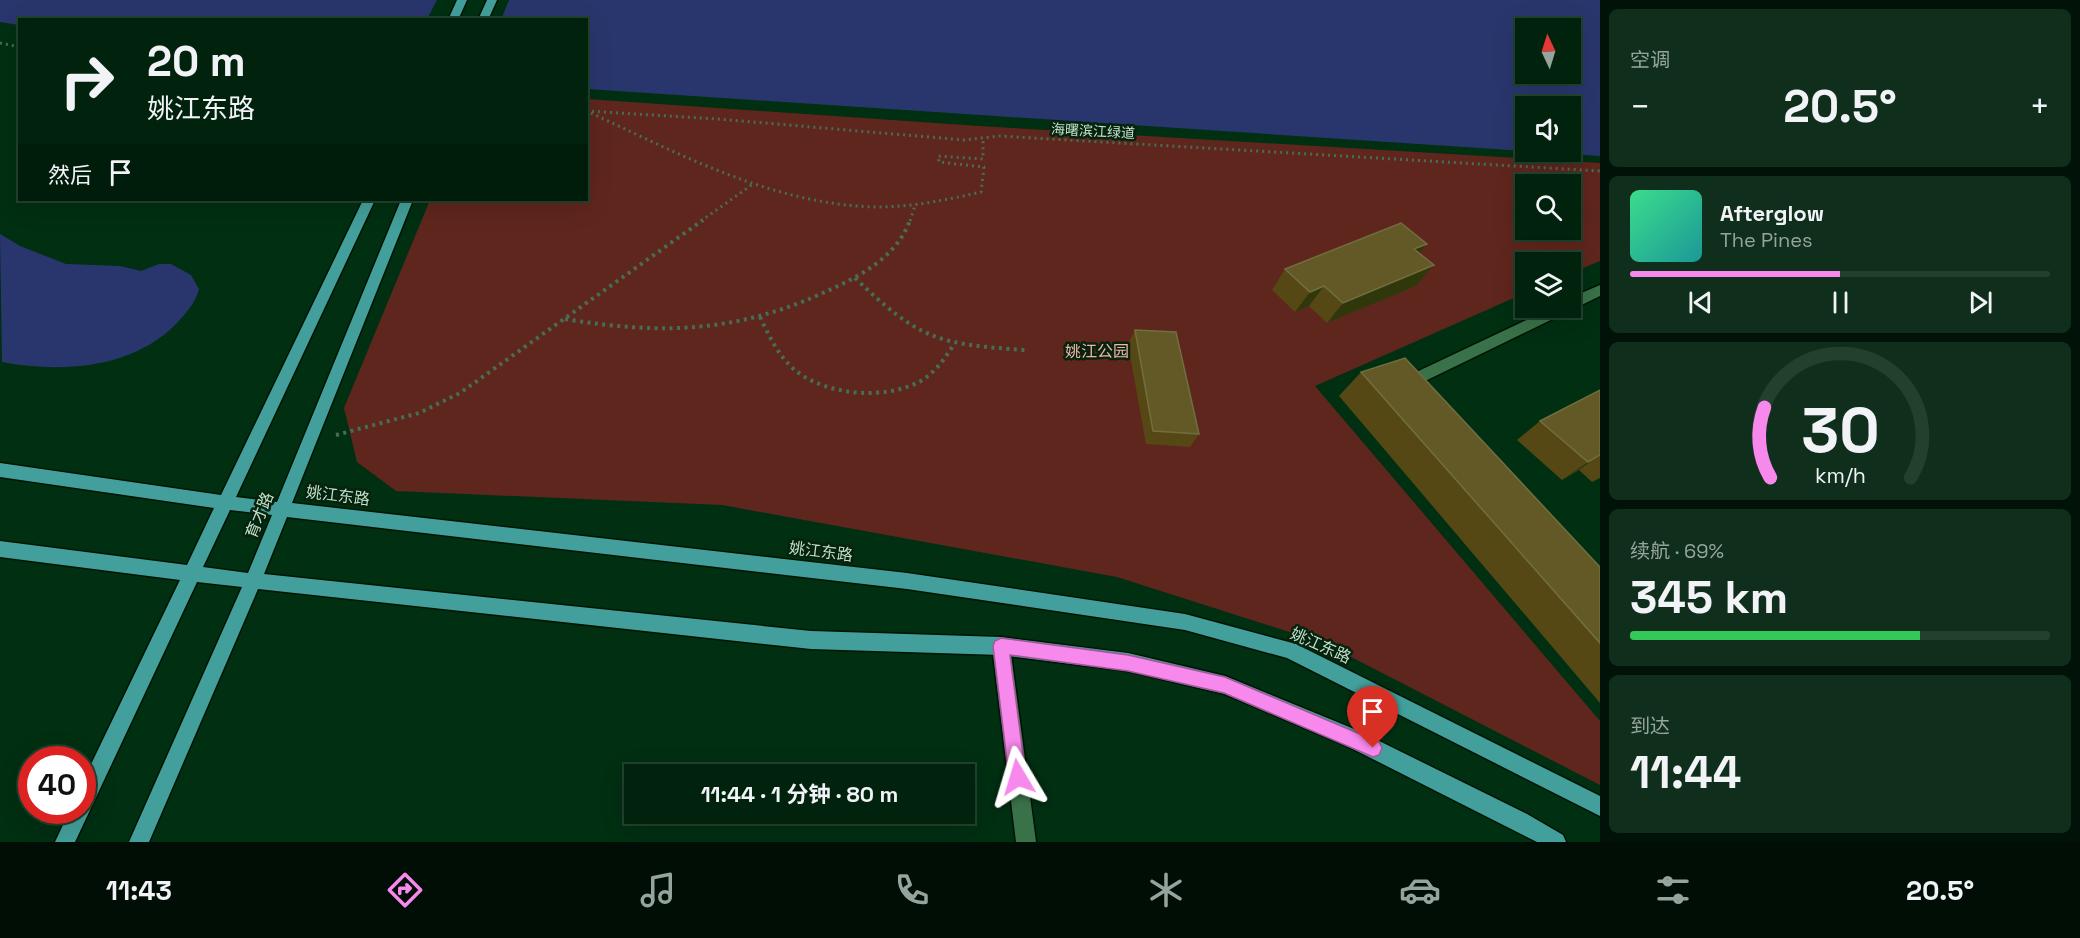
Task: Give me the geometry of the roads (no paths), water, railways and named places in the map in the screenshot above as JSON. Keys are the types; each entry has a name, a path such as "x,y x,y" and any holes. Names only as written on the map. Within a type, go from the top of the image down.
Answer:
{"main road":[{"path":"454,18 462,0"},
{"path":"484,18 492,0"},
{"name":"育才路","path":"96,776 369,201"},
{"name":"育才路","path":"139,842 253,581 407,201"},
{"name":"姚江东路","path":"0,470 226,503 907,581 1185,622 1290,650 1600,806"},
{"path":"0,549 253,581 811,640 1001,646 1128,663 1225,685 1353,738 1556,842"},
{"path":"65,842 73,824"}],"street":[{"path":"1581,299 1600,290"},
{"path":"1421,404 1410,387 1415,379 1543,318"},
{"path":"1001,646 1026,842"}],"water":[{"path":"0,0 1600,0 1600,156 1581,155 1581,96 1515,96 1515,150 588,89 588,18 18,18 18,25 0,22"},
{"path":"0,234 20,246 66,264 120,266 141,271 159,264 171,264 191,275 199,289 193,304 176,324 158,339 117,359 71,367 2,362"}],"park label":[{"name":"姚江公园","path":"1097,351"}]}
